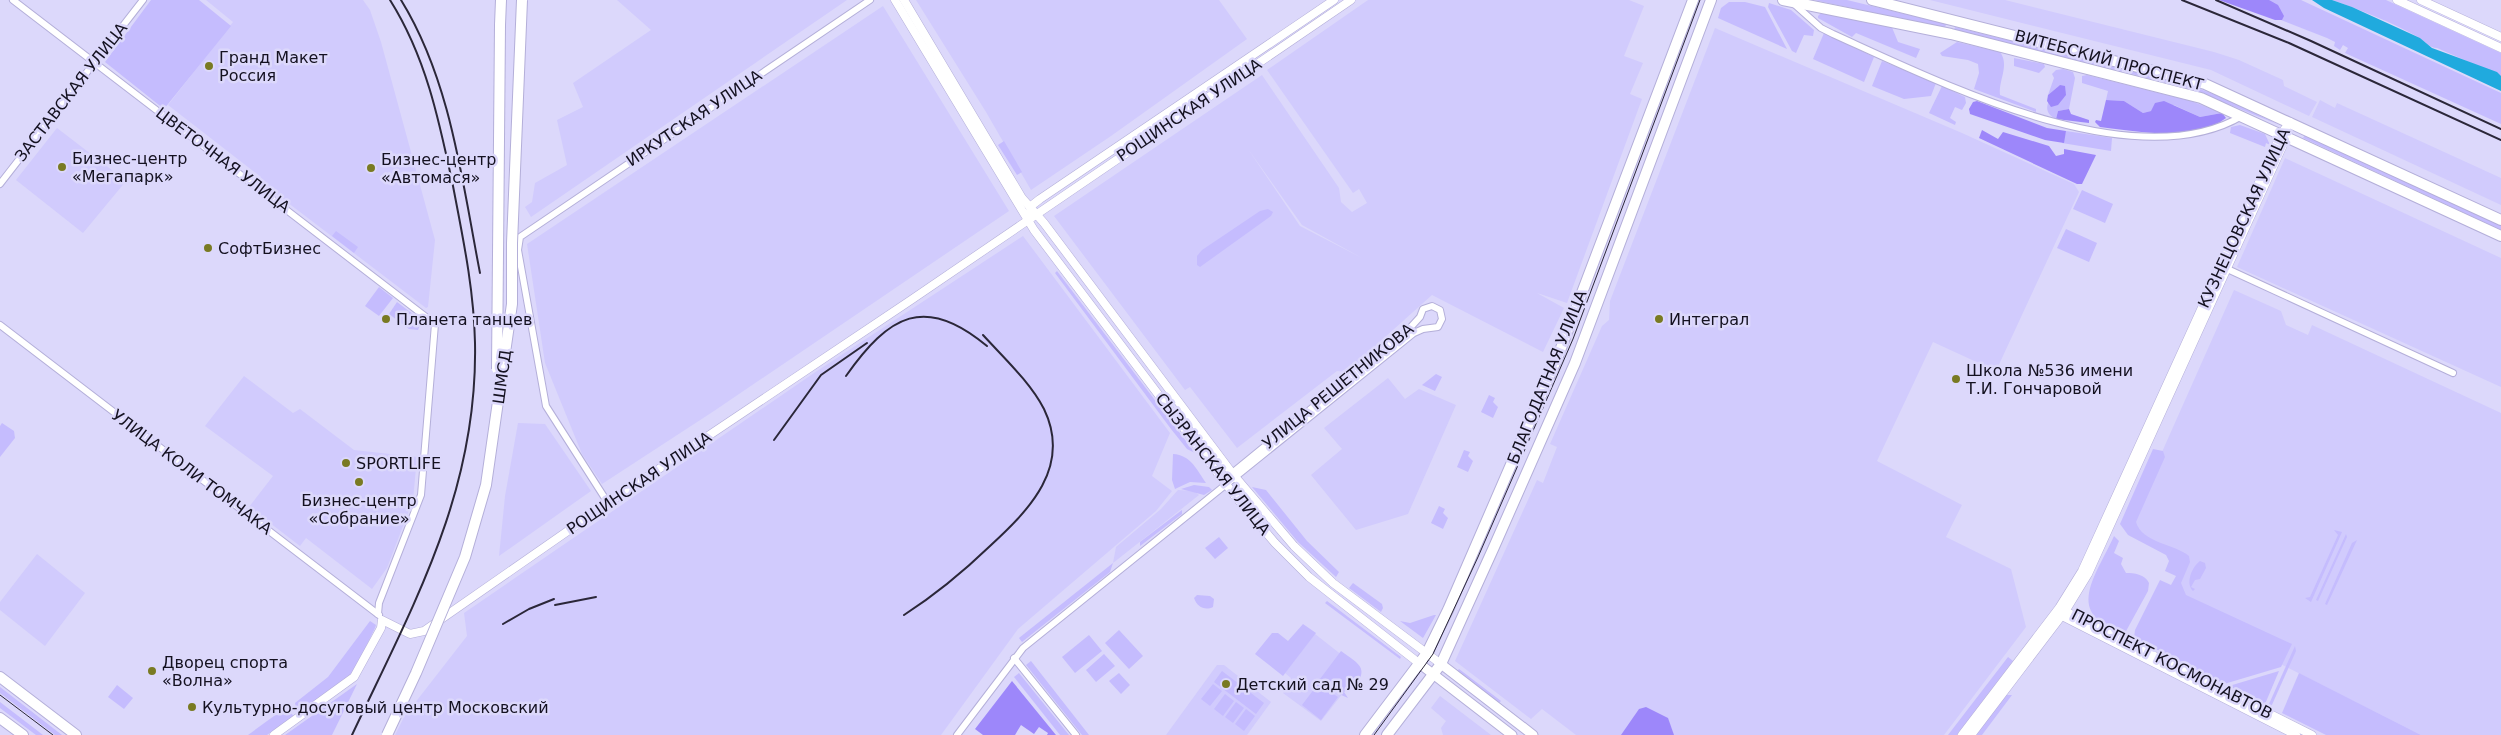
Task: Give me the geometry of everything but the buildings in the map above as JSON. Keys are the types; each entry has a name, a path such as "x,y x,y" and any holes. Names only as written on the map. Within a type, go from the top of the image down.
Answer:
{"main road":[{"name":"ШМСД","path":"385,735 462,556 482,485 498,363 501,0"},
{"name":"ШМСД","path":"385,735 412,681 465,557 486,485 512,304 512,243 522,0"},
{"name":"БЛАГОДАТНАЯ УЛИЦА","path":"1366,735 1420,664 1448,610 1558,356 1693,0"},
{"name":"БЛАГОДАТНАЯ УЛИЦА","path":"1387,735 1441,664 1575,363 1711,0"},
{"name":"ВИТЕБСКИЙ ПРОСПЕКТ","path":"1872,0 2184,78 2230,95 2501,220"},
{"name":"ВИТЕБСКИЙ ПРОСПЕКТ","path":"1788,1 1951,34 2179,92 2242,116 2501,236"},
{"path":"1951,34 1949,27 1954,20"},
{"name":"СЫЗРАНСКАЯ УЛИЦА","path":"1420,664 1512,735"},
{"path":"1441,664 1533,735"},
{"path":"0,677 76,735"},
{"path":"0,718 23,735"}],"street":[{"name":"ЦВЕТОЧНАЯ УЛИЦА","path":"13,0 433,321 436,327 421,495 380,603 380,617"},
{"name":"ЗАСТАВСКАЯ УЛИЦА","path":"0,184 143,0"},
{"name":"ИРКУТСКАЯ УЛИЦА","path":"608,503 546,406 518,250 520,237 870,0"},
{"name":"СЫЗРАНСКАЯ УЛИЦА","path":"895,0 1027,220 1226,485 1267,534 1317,585 1420,664"},
{"name":"СЫЗРАНСКАЯ УЛИЦА","path":"904,0 1020,195 1031,206 1234,476 1276,525 1325,576 1441,664"},
{"name":"РОЩИНСКАЯ УЛИЦА","path":"1031,206 1334,0"},
{"name":"РОЩИНСКАЯ УЛИЦА","path":"380,617 410,634 424,630 608,503 1351,0"},
{"path":"2397,0 2501,48"},
{"path":"2421,0 2501,37"},
{"name":"ВИТЕБСКИЙ ПРОСПЕКТ","path":"1788,1 1821,28 1833,34 1983,99 2069,126 2121,135 2182,137 2222,127 2242,116"},
{"name":"КУЗНЕЦОВСКАЯ УЛИЦА","path":"1970,735 2062,612 2290,122"},
{"path":"1027,220 1031,206"},
{"path":"2224,267 2453,373"},
{"name":"УЛИЦА РЕШЕТНИКОВА","path":"957,735 1014,658 1226,485 1234,476 1413,325 1423,309 1432,306 1440,310 1442,319 1438,327 1414,333 1234,476"},
{"name":"УЛИЦА КОЛИ ТОМЧАКА","path":"0,325 380,617"},
{"path":"1267,534 1269,529 1276,525"},
{"name":"КУЗНЕЦОВСКАЯ УЛИЦА","path":"1962,735 2062,612"},
{"name":"ПРОСПЕКТ КОСМОНАВТОВ","path":"2062,612 2296,735"},
{"name":"ПРОСПЕКТ КОСМОНАВТОВ","path":"2062,612 2312,735"},
{"path":"274,735 354,677 381,628 380,617"},
{"path":"1014,658 1076,735"}],"shaded area":[{"path":"151,0 199,0 231,26 164,109 105,62"},
{"path":"206,0 363,0 370,10 381,42 435,240 428,307 426,308 258,180 261,177 168,105 233,22"},
{"path":"617,0 847,0 531,217 525,207 532,202 535,183 567,165 557,120 583,107 573,83 651,30"},
{"path":"916,0 1219,0 1247,39 1111,136 1031,190 986,112"},
{"path":"1368,0 1629,0 1644,6 1624,56 1643,63 1630,94 1642,99 1567,303 1537,293 1564,308 1543,352 1432,295 1374,347 1376,350 1361,362 1345,372 1337,371 1237,448 1190,387 1185,390 1054,216 1262,75 1339,188 1341,202 1352,212 1367,203 1359,189 1353,193 1267,70","holes":["1248,149 1302,225 1362,258 1300,226"]},
{"path":"1814,0 1847,0 1946,24 1945,28"},
{"path":"1930,0 2005,0 2214,52 2239,60 2283,80 2284,86 2317,102 2309,116 2211,70"},
{"path":"2219,0 2269,0 2278,5 2284,16 2282,20 2275,20"},
{"path":"2230,0 2301,0 2501,93 2501,124 2345,53 2348,48 2343,45 2340,50 2334,46 2335,42 2327,38"},
{"path":"2332,0 2386,0 2501,53 2501,76 2432,47 2418,37 2387,21"},
{"path":"1729,2 1745,2 1765,7 1787,49 1718,18 1721,8"},
{"path":"1769,3 1791,10 1814,30 1813,36 1804,35 1796,53 1792,51 1768,7"},
{"path":"883,6 1009,211 714,411 602,484 582,454 545,363 527,244"},
{"path":"1822,12 1891,25 1898,42 1920,49 1916,58 1856,33 1852,37 1818,18"},
{"path":"1955,27 2189,85 2224,98 2277,124 2188,88 1954,30"},
{"path":"1715,28 1962,133 2074,184 2079,192 1996,371 1933,342 1877,461 1962,505 1946,537 2011,569 2026,627 1944,735 1576,735 1542,709 1531,719 1455,661 1537,480 1543,483 1557,447 1550,444 1602,326 1609,320 1610,301"},
{"path":"1824,33 1874,57 1864,82 1813,59"},
{"path":"1957,42 2000,52 2003,57 2004,68 2000,95 2036,109 2036,112 1974,89 1979,73 1978,64 1968,60 1942,56 1940,53"},
{"path":"2014,58 2044,64 2045,67 2039,73 2014,66"},
{"path":"1882,61 1936,83 1931,96 1904,99 1872,86"},
{"path":"2063,69 2073,72 2075,78 2069,109 2058,111 2056,119 2048,111 2047,107 2050,98 2060,85 2048,95 2054,78 2052,74 2056,70"},
{"path":"2087,75 2191,101 2222,113 2200,117 2174,105 2143,113 2124,101 2106,100 2108,91 2082,83 2082,76"},
{"path":"2060,85 2065,86 2066,95 2058,105 2051,107 2047,101 2048,95"},
{"path":"1942,86 1965,97 1966,103 1962,110 1955,107 1950,118 1956,122 1955,125 1929,113"},
{"path":"2106,100 2124,101 2143,113 2151,111 2155,103 2164,101 2200,117 2222,113 2226,118 2213,126 2198,131 2182,133 2148,133 2100,127 2095,122 2096,120 2101,121"},
{"path":"2320,100 2335,108 2337,103 2501,178 2501,205 2312,117"},
{"path":"1977,101 2047,128 2066,131 2064,143 2045,140 1970,114 1969,109 1973,102"},
{"path":"2069,109 2071,114 2089,120 2089,123 2056,119 2058,111"},
{"path":"2240,125 2265,134 2270,145 2266,143 2265,147 2230,133 2231,127"},
{"name":"Бизнес-центр «Мегапарк»","path":"57,128 126,181 83,233 16,180"},
{"path":"1982,130 1998,139 2003,132 2049,146 2056,156 2064,154 2064,149 2096,155 2082,184 2077,184 1979,138"},
{"path":"2066,131 2112,138 2111,151 2062,143"},
{"path":"2305,135 2501,226 2501,230 2303,138"},
{"path":"1004,141 1022,172 1017,175 998,145"},
{"path":"2285,158 2501,258 2501,387 2237,267"},
{"path":"2082,190 2113,204 2105,223 2073,209"},
{"path":"1268,209 1273,212 1271,216 1200,267 1197,265 1197,256 1202,250 1260,211"},
{"path":"2066,229 2097,243 2089,262 2057,248"},
{"path":"336,231 358,247 354,253 332,236"},
{"path":"1023,236 1170,433 1152,476 1172,491 1156,511 1018,629 941,735 395,735 404,717 467,636 464,613 814,373"},
{"path":"1057,271 1195,453 1187,449 1171,429 1055,273"},
{"path":"379,287 393,298 379,316 365,306"},
{"path":"2234,290 2281,311 2286,325 2308,335 2312,325 2501,413 2501,735 2421,735 2164,605 2186,561 2129,533 2162,452"},
{"path":"397,302 422,321 418,330 409,329 389,314"},
{"path":"1436,374 1442,377 1435,391 1422,385"},
{"path":"244,376 293,413 300,409 354,450 417,457 413,500 387,568 372,589 306,538 300,546 249,507 273,476 205,426"},
{"path":"1388,378 1405,399 1419,389 1456,405 1408,514 1356,530 1311,475 1342,449 1324,428"},
{"path":"1489,395 1495,398 1493,402 1498,407 1493,418 1481,412"},
{"path":"2,423 14,431 15,438 0,457 0,426"},
{"path":"518,423 545,424 591,491 499,556 505,496"},
{"path":"2153,449 2163,451 2165,457 2136,522 2139,529 2152,539 2189,556 2190,562 2181,583 2186,595 2292,644 2281,667 2224,684 2134,638 2135,630 2160,580 2171,585 2176,576 2165,571 2169,561 2166,555 2128,535 2120,524"},
{"path":"1464,450 1470,452 1468,456 1473,461 1468,472 1457,467"},
{"path":"1173,454 1189,460 1206,483 1190,482 1175,489 1172,480"},
{"path":"1194,485 1209,487 1212,490 1204,495 1181,489"},
{"path":"1252,487 1266,490 1307,541 1339,572 1336,577 1298,542"},
{"path":"1178,490 1194,491 1199,495 1113,563 1116,547 1161,509"},
{"path":"1439,506 1445,509 1443,513 1448,518 1443,529 1431,523"},
{"path":"1182,510 1182,514 1140,546 1140,542"},
{"path":"2334,530 2342,532 2311,602 2305,598 2310,597 2338,535"},
{"path":"2346,534 2347,537 2318,601 2316,600"},
{"path":"2114,536 2119,541 2114,553 2123,558 2121,564 2126,573 2142,576 2149,583 2148,591 2125,633 2106,625 2094,616 2089,605 2089,593 2093,580"},
{"path":"1219,537 1228,548 1215,559 1205,548"},
{"path":"2357,540 2327,605 2325,604 2352,543"},
{"path":"37,554 85,593 45,646 0,610 0,602"},
{"path":"2200,561 2205,563 2206,568 2200,579 2195,580 2191,587 2195,589 2193,591 2191,588 2190,584 2190,575"},
{"path":"1113,563 1110,572 1022,642 1019,638"},
{"path":"1353,583 1382,604 1381,612 1349,588"},
{"path":"1197,595 1210,596 1214,599 1213,607 1207,609 1199,606 1194,598"},
{"path":"1327,601 1401,657 1400,659 1325,603"},
{"path":"1436,615 1423,638 1400,621 1410,623"},
{"path":"370,621 376,625 375,628 352,675 301,711 296,708 295,703 328,677"},
{"path":"1303,624 1316,633 1283,676 1255,654 1272,633 1278,633 1288,641"},
{"path":"1119,630 1143,656 1129,669 1105,643"},
{"path":"1315,634 1361,670 1321,721 1283,693 1291,678 1285,673"},
{"path":"1089,635 1102,651 1075,673 1062,657"},
{"path":"2295,646 2296,651 2271,707 2269,704"},
{"path":"1341,651 1357,663 1361,671 1359,682 1354,689 1350,686 1344,692 1348,698 1339,694 1320,679"},
{"path":"1104,654 1115,666 1096,682 1086,670"},
{"path":"2008,657 2013,661 1957,735 1948,735"},
{"path":"1031,661 1089,735 1082,735 1026,665"},
{"name":"Детский сад № 29","path":"1217,665 1224,665 1271,702 1247,735 1166,735"},
{"path":"1459,669 1501,701 1499,703 1456,672"},
{"path":"1222,671 1264,703 1256,714 1214,682"},
{"path":"2279,671 2265,704 2229,686"},
{"path":"1019,673 1069,735 1060,735 1014,677"},
{"path":"1119,673 1130,685 1121,694 1109,681"},
{"path":"2299,673 2421,735 2326,735 2282,713"},
{"path":"1012,681 1056,735 1047,735 1048,733 1039,727 1034,734 1021,725 1015,735 983,735 975,729"},
{"path":"357,684 332,735 285,735"},
{"path":"1213,684 1222,691 1210,706 1201,699"},
{"path":"1318,684 1338,697 1321,720 1302,705"},
{"path":"117,685 133,698 124,709 108,697"},
{"path":"0,687 62,735 55,735 0,693"},
{"path":"1225,694 1234,701 1223,716 1214,709"},
{"path":"2006,695 2012,695 1982,735 1976,735"},
{"path":"1440,696 1491,735 1443,735 1441,728 1446,721 1431,708"},
{"path":"0,702 43,735 36,735 0,708"},
{"path":"1236,702 1244,708 1233,723 1225,717"},
{"path":"1646,707 1668,718 1674,735 1621,735 1639,709"},
{"path":"285,708 294,716 267,735 248,735"},
{"path":"1246,709 1255,716 1244,731 1235,724"}],"water":[{"path":"2312,0 2332,0 2352,7 2420,38 2432,48 2497,72 2501,76 2501,91 2324,8"}],"tram line":[{"path":"1374,735 1433,654 1478,557 1573,339 1700,0"},
{"path":"0,695 53,735"}],"railway":[{"path":"352,735 419,593 438,546 466,449 473,397 475,343 473,303 453,186 436,113 422,66 390,0"},
{"path":"401,0 418,31 432,64 443,98 460,168 480,273"},
{"path":"2182,0 2289,43 2501,140"},
{"path":"2216,0 2311,41 2501,129"},
{"path":"846,376 877,338 893,326 909,319 926,317 945,320 965,330 987,346"},
{"path":"904,615 970,565 1019,518 1042,486 1050,468 1053,450 1051,430 1044,409 1024,380 983,335"},
{"path":"774,440 821,375 867,343"},
{"path":"555,605 596,597"},
{"path":"503,624 529,609 554,599"}],"place":[{"name":"Гранд Макет Россия","path":"209,66"},
{"name":"Бизнес-центр «Мегапарк»","path":"62,167"},
{"name":"Бизнес-центр «Автомася»","path":"371,168"},
{"name":"СофтБизнес","path":"208,248"},
{"name":"Планета танцев","path":"386,319"},
{"name":"Интеграл","path":"1659,319"},
{"name":"Школа №536 имени Т.И. Гончаровой","path":"1956,379"},
{"name":"SPORTLIFE","path":"346,463"},
{"name":"Бизнес-центр «Собрание»","path":"359,482"},
{"name":"Дворец спорта «Волна»","path":"152,671"},
{"name":"Детский сад № 29","path":"1226,684"},
{"name":"Культурно-досуговый центр Московский","path":"192,707"}]}
